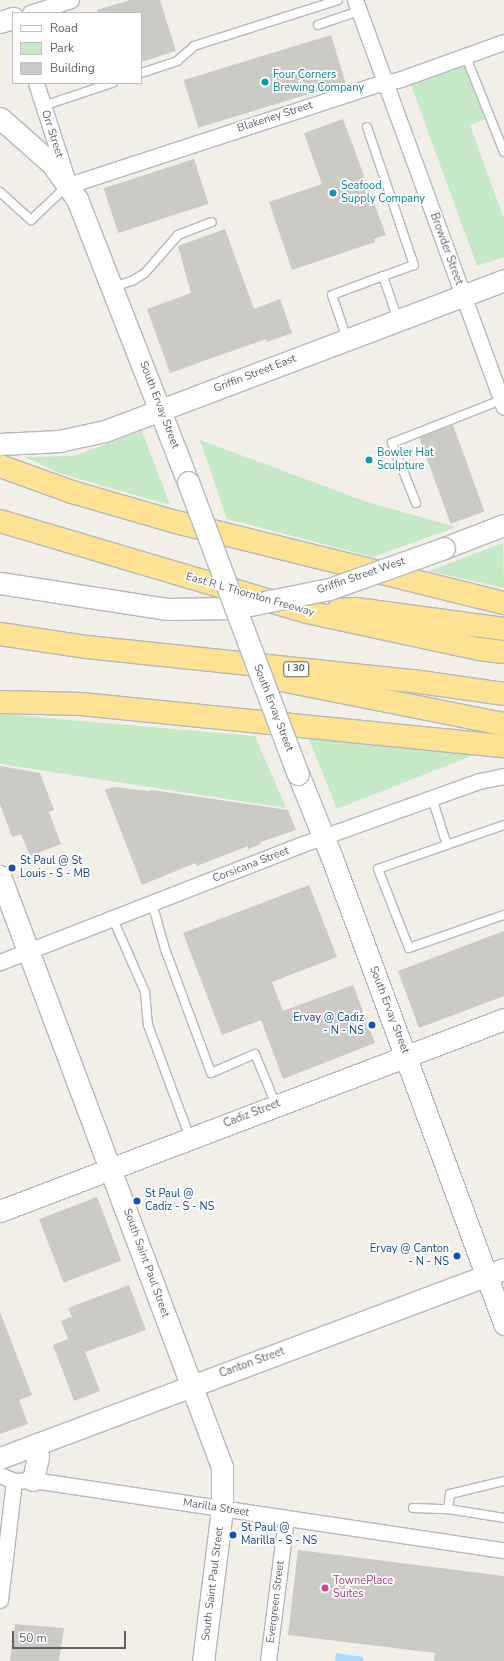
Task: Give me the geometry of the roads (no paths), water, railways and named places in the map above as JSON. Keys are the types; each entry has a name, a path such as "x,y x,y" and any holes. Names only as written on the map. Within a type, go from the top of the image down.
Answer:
{"highway":[{"path":"0,466 72,492 176,522 504,603"},
{"name":"East R L Thornton Freeway","path":"0,521 307,612 479,649 504,652"},
{"path":"307,612 356,609 504,629"},
{"name":"I 30","path":"0,634 87,647 405,680 504,694"},
{"path":"87,647 252,675 504,724"},
{"path":"0,688 81,704"},
{"path":"0,702 81,704 504,746"}],"main road":[{"path":"0,22 12,18"},
{"name":"South Ervay Street","path":"0,118 52,164 69,185 77,199 161,409 298,774 324,837 504,1324"},
{"name":"Griffin Street East","path":"0,444 19,444 78,439 347,340 504,280"},
{"name":"Griffin Street West","path":"0,583 168,609 235,608 329,589 504,526"},
{"name":"South Saint Paul Street","path":"0,876 111,1168 222,1467 222,1509 203,1661"},
{"name":"Cadiz Street","path":"0,1211 504,1018"},
{"name":"Canton Street","path":"0,1458 504,1269"},
{"path":"24,1481 38,1458 36,1444"}],"street":[{"path":"26,12 31,0"},
{"path":"33,12 71,0"},
{"name":"Browder Street","path":"357,5 503,404"},
{"name":"Blakeney Street","path":"69,185 466,57 504,42"},
{"name":"Orr Street","path":"36,84 69,185"},
{"name":"Corsicana Street","path":"0,962 324,837 479,781 504,776"},
{"name":"Marilla Street","path":"0,1476 24,1481 504,1550"},
{"path":"0,1600 24,1481"},
{"name":"Evergreen Street","path":"268,1661 286,1519"}],"lane":[{"path":"142,73 177,61 194,46 338,0"},
{"path":"318,25 357,5"},
{"path":"466,57 504,152"},
{"path":"43,106 109,84"},
{"path":"347,340 332,295 414,265 367,127"},
{"path":"0,192 31,220 69,185"},
{"path":"113,287 132,281 145,273 178,235 212,222"},
{"path":"383,276 398,320"},
{"path":"416,503 392,443 503,404"},
{"path":"432,798 447,845"},
{"path":"504,825 378,869 410,948 504,915"},
{"path":"152,903 165,949 211,1073 255,1054 276,1105"},
{"path":"113,919 146,992 148,1025 190,1138"},
{"path":"448,1509 450,1494 504,1481"},
{"path":"413,1508 448,1509 504,1518"}],"water":[{"path":"336,1653 363,1657 363,1661 335,1661"}],"place":[{"name":"Four Corners Brewing Company","path":"265,82"},
{"name":"Seafood Supply Company","path":"333,193"},
{"name":"Bowler Hat Sculpture","path":"369,460"},
{"name":"St Paul @ St Louis - S - MB","path":"12,868"},
{"name":"Ervay @ Cadiz - N - NS","path":"372,1025"},
{"name":"St Paul @ Cadiz - S - NS","path":"137,1201"},
{"name":"Ervay @ Canton - N - NS","path":"457,1256"},
{"name":"St Paul @ Marilla - S - NS","path":"233,1535"},
{"name":"TownePlace Suites","path":"325,1588"}]}
